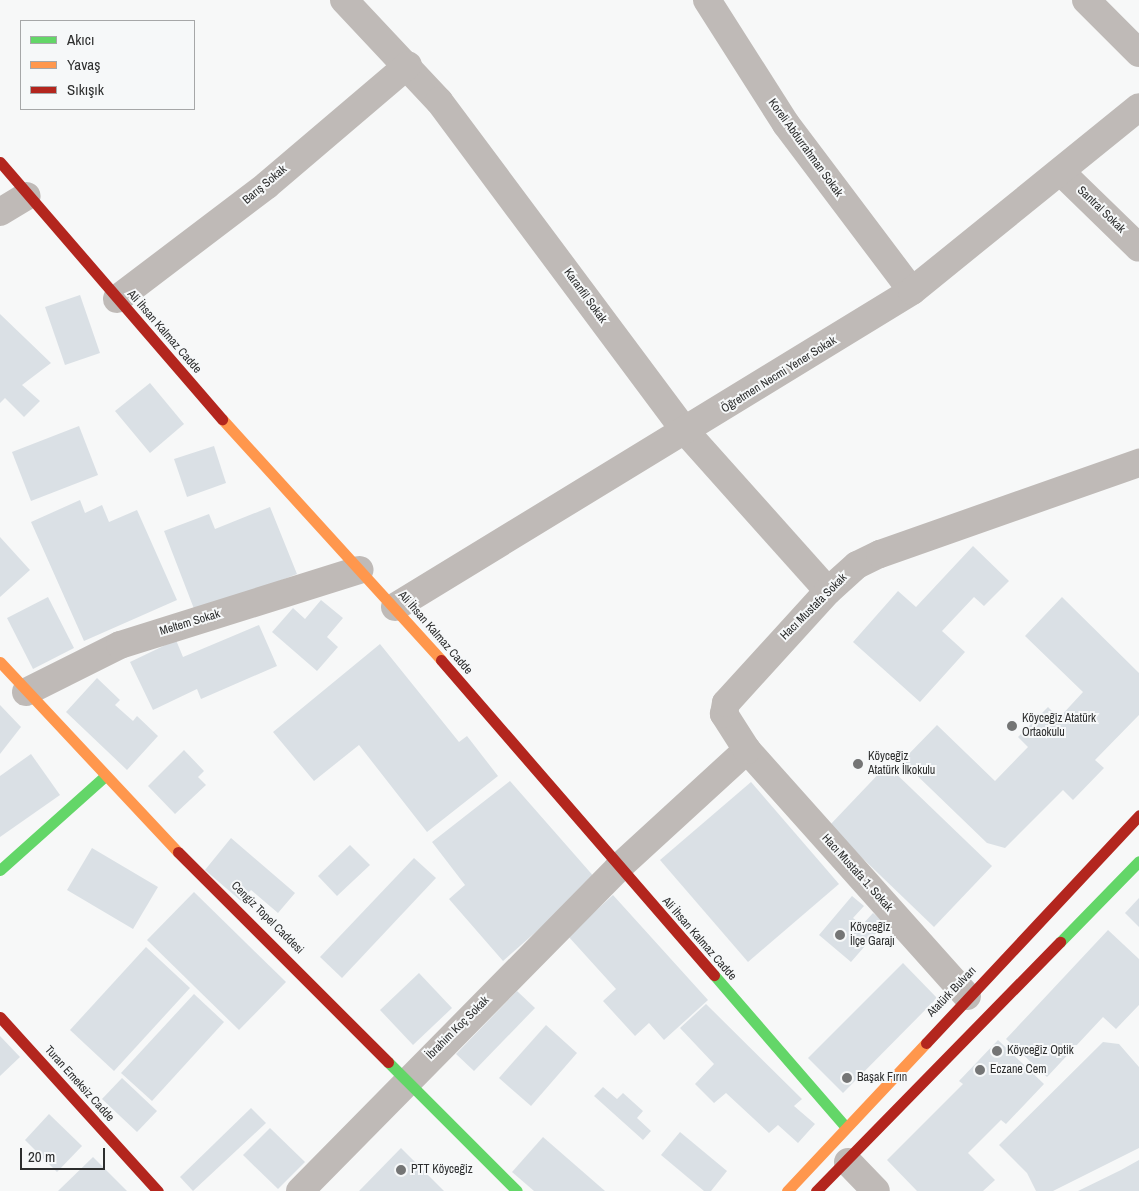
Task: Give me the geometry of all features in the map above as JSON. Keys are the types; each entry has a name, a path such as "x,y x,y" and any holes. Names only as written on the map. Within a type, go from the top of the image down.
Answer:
{"street":[{"name":"Karanfil Sokak","path":"344,0 408,66 473,144 686,432 828,591"},
{"name":"Koreli Abdurrahman Sokak","path":"707,0 786,124 912,291"},
{"path":"1086,0 1139,54"},
{"name":"Barış Sokak","path":"117,299 267,185 408,66"},
{"name":"Öğretmen Necmi Yener Sokak","path":"395,607 686,432 912,291 1062,173 1139,107"},
{"name":"Ali İhsan Kalmaz Cadde","path":"0,162 27,196 117,299 395,607 618,868 844,1125"},
{"name":"Santral Sokak","path":"1062,173 1139,248"},
{"path":"0,212 27,196"},
{"name":"Hacı Mustafa Sokak","path":"748,750 724,714 726,703 828,591 857,565 880,554 1139,463"},
{"name":"Meltem Sokak","path":"26,692 120,645 360,570"},
{"name":"Cengiz Topel Caddesi","path":"0,662 104,777 517,1191"},
{"path":"618,868 748,750"},
{"name":"Hacı Mustafa 1. Sokak","path":"748,750 967,996"},
{"path":"0,870 104,777"},
{"name":"Atatürk Bulvarı","path":"787,1191 844,1125 1139,814"},
{"path":"816,1191 848,1162 1139,862"},
{"name":"İbrahim Koç Sokak","path":"300,1191 407,1079 618,868"},
{"name":"Turan Emeksiz Cadde","path":"0,1017 158,1191"},
{"path":"848,1162 876,1191"}],"building":[{"path":"80,295 100,353 65,365 45,307"},
{"path":"0,314 51,363 22,385 40,401 24,417 5,398 0,403"},
{"path":"150,383 184,424 150,453 115,411"},
{"path":"79,426 98,475 31,501 12,452"},
{"path":"214,446 226,483 187,497 174,459"},
{"path":"80,500 85,513 102,505 109,522 137,510 177,600 84,641 31,522"},
{"path":"270,507 297,574 196,614 164,531 209,514 215,529"},
{"path":"0,537 30,570 0,597"},
{"path":"973,546 1009,581 984,606 974,597 942,631 965,652 920,702 853,642 898,591 916,607"},
{"path":"48,597 74,648 33,669 7,618"},
{"path":"1062,597 1139,673 1139,715 1095,760 1104,768 1073,800 1063,790 1005,848 987,843 902,761 937,725 995,781 1028,747 1018,737 1048,707 1059,718 1083,692 1025,636"},
{"path":"321,600 343,618 327,637 338,647 317,671 272,632 293,608 305,619"},
{"path":"259,625 277,666 201,699 197,689 153,710 130,662 176,640 183,657"},
{"path":"380,644 459,742 467,736 498,776 427,832 359,745 314,781 273,732"},
{"path":"97,678 120,700 115,705 133,721 137,716 158,736 127,770 66,712"},
{"path":"0,705 21,727 0,754"},
{"path":"184,750 204,771 198,777 206,785 175,814 148,786"},
{"path":"31,754 60,795 0,837 0,776"},
{"path":"887,765 992,866 934,927 829,826"},
{"path":"510,781 596,879 503,961 449,899 465,885 432,842"},
{"path":"751,782 839,884 748,962 660,860"},
{"path":"231,838 295,893 278,913 251,890 241,901 205,870"},
{"path":"350,845 370,865 337,896 318,876"},
{"path":"92,848 158,887 133,929 67,890"},
{"path":"414,858 436,878 342,978 320,957"},
{"path":"194,892 286,982 239,1030 147,940"},
{"path":"613,895 708,1000 664,1040 649,1023 635,1036 603,1001 616,989 568,936"},
{"path":"852,896 864,906 853,918 862,925 873,913 885,923 851,962 819,935"},
{"path":"1139,898 1139,927 1125,913"},
{"path":"1108,930 1139,959 1139,1005 1116,1029 1103,1017 1047,1077 1006,1039"},
{"path":"146,947 190,988 114,1071 70,1030"},
{"path":"903,963 937,998 843,1093 808,1058"},
{"path":"419,973 452,1008 413,1045 380,1010"},
{"path":"517,991 535,1008 474,1071 456,1054"},
{"path":"194,994 224,1022 152,1101 121,1073"},
{"path":"706,1004 802,1099 794,1106 815,1124 798,1143 778,1125 769,1133 726,1093 714,1103 695,1084 714,1064 680,1028"},
{"path":"546,1025 577,1053 531,1106 499,1078"},
{"path":"0,1036 20,1057 0,1076"},
{"path":"998,1040 1044,1084 1006,1124 1001,1120 968,1153 995,1180 983,1191 917,1191 887,1160 963,1084 959,1081"},
{"path":"1103,1042 1119,1044 1139,1067 1139,1148 1053,1191 1036,1191 1027,1173 999,1145"},
{"path":"122,1078 157,1111 137,1132 102,1099"},
{"path":"603,1087 617,1099 623,1093 643,1111 637,1118 651,1131 643,1140 594,1096"},
{"path":"251,1108 266,1123 193,1191 180,1177"},
{"path":"49,1114 82,1146 57,1172 25,1140"},
{"path":"270,1128 305,1162 278,1189 243,1155"},
{"path":"680,1132 727,1171 711,1191 704,1191 661,1155"},
{"path":"543,1137 605,1191 534,1191 512,1172"},
{"name":"PTT Köyceğiz","path":"401,1148 444,1191 359,1191"},
{"path":"93,1157 127,1191 58,1191"},
{"path":"1139,1160 1139,1191 1078,1191 1121,1170"}],"traffic: fast":[{"path":"0,870 104,777"},
{"path":"1060,942 1139,861"},
{"path":"714,975 844,1125"},
{"path":"388,1062 517,1191"}],"traffic: slow":[{"path":"222,419 441,660"},
{"path":"0,662 178,852"},
{"path":"787,1191 926,1043"}],"traffic: jam":[{"path":"0,162 222,419"},
{"path":"441,660 714,975"},
{"path":"926,1043 1139,815"},
{"path":"178,852 388,1062"},
{"path":"816,1191 1060,942"},
{"path":"0,1017 158,1191"}],"place":[{"name":"Köyceğiz Atatürk Ortaokulu","path":"1012,726"},
{"name":"Köyceğiz Atatürk İlkokulu","path":"858,764"},
{"name":"Köyceğiz İlçe Garajı","path":"840,935"},
{"name":"Köyceğiz Optik","path":"997,1051"},
{"name":"Eczane Cem","path":"980,1070"},
{"name":"Başak Fırın","path":"847,1078"},
{"name":"PTT Köyceğiz","path":"401,1170"}]}
